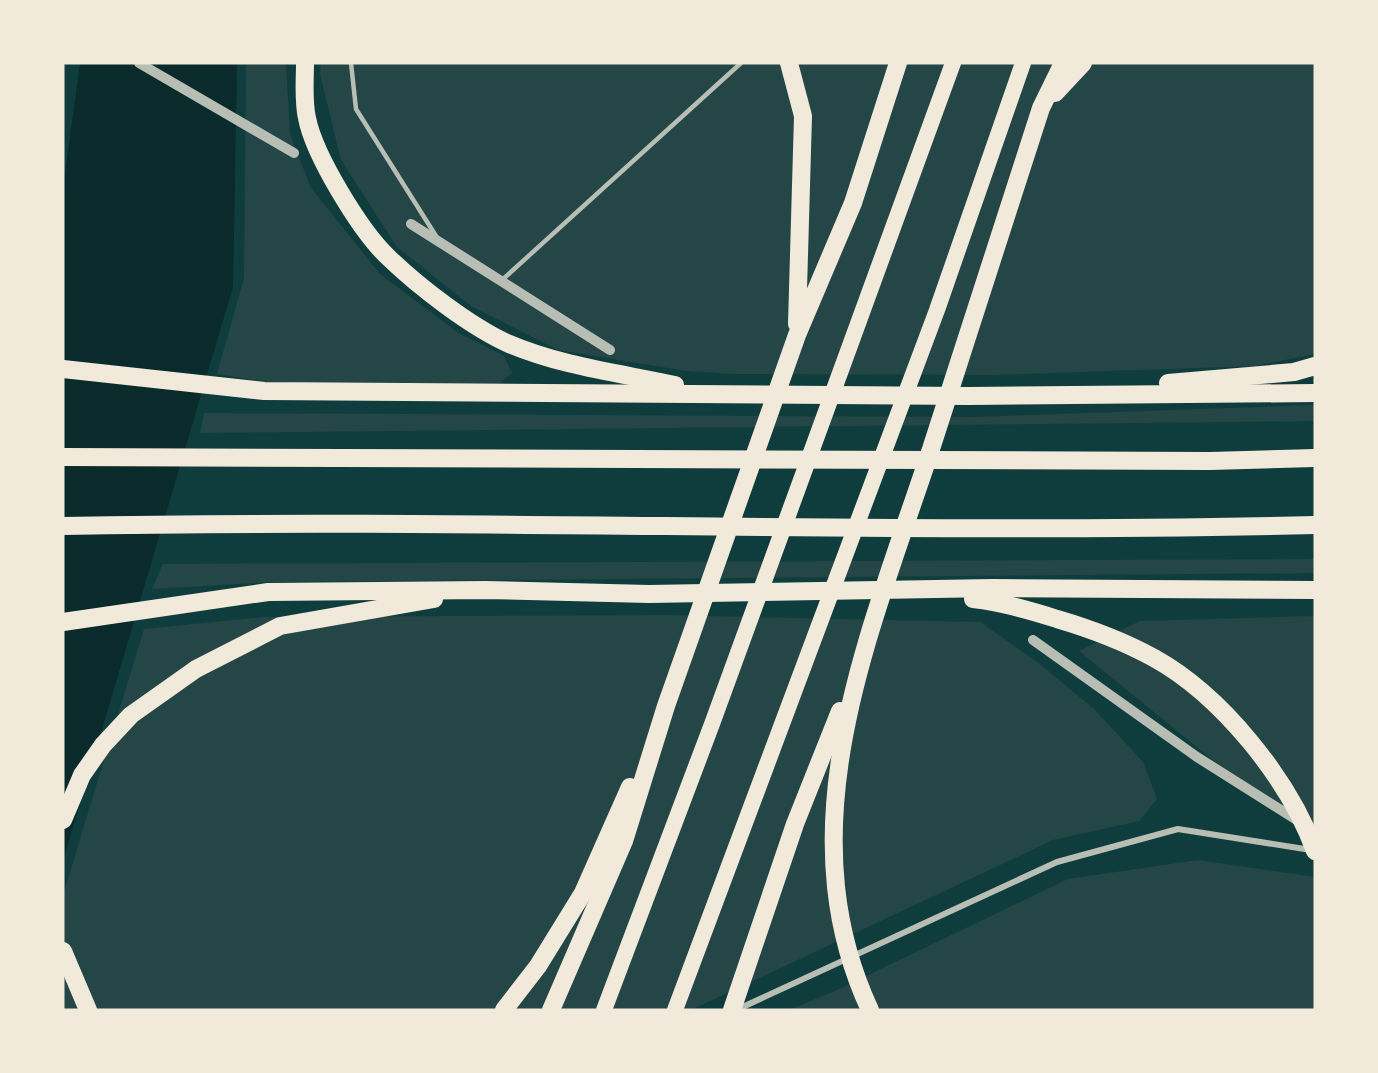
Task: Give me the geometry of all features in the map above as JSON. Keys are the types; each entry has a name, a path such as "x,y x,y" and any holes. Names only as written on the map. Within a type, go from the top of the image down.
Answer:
{"highway":[{"path":"305,63 306,117 318,153 350,208 387,257 443,303 506,342 554,360 713,393"},
{"path":"789,63 802,116 797,334"},
{"path":"551,1010 624,840 666,706 797,334 853,203 898,63"},
{"path":"604,1010 712,724 953,63"},
{"path":"675,1010 929,332 1023,63"},
{"path":"870,1010 856,976 840,922 834,883 834,801 844,726 872,628 1041,108 1063,63"},
{"path":"1041,108 1083,63"},
{"path":"969,396 1038,383 1173,383 1294,372 1315,366"},
{"path":"63,369 264,391 969,396 1315,393"},
{"path":"63,457 1174,460 1315,458"},
{"path":"63,526 232,523 1118,530 1315,525"},
{"path":"63,622 268,592 486,590 649,594 993,588 1315,590"},
{"path":"63,820 82,775 103,745 130,715 196,669 280,626 486,590"},
{"path":"902,591 1004,602 1104,633 1156,659 1208,697 1259,754 1282,788 1315,851"},
{"path":"733,1010 795,824 872,628"},
{"path":"504,1010 538,966 583,893 666,706"},
{"path":"63,951 88,1010"}],"street":[{"path":"139,63 294,153"},
{"path":"411,224 610,350"},
{"path":"1033,640 1197,757 1315,831"},
{"path":"733,1010 1057,862 1178,829 1315,851"}],"lane":[{"path":"351,63 356,109 440,243"},
{"path":"500,282 741,63"}],"shaded area":[{"path":"80,63 237,63 233,287 63,861 63,188"},
{"path":"246,63 286,63 290,134 311,188 380,274 460,334 504,356 512,373 496,386 266,382 217,374 244,278"},
{"path":"321,63 1315,63 1315,354 1255,366 992,375 735,374 686,371 558,350 471,306 397,247 341,160 320,74"},
{"path":"1315,405 1315,421 200,433 204,413 977,417"},
{"path":"1315,559 1315,573 271,582 152,589 163,564"},
{"path":"666,615 980,622 1040,664 1095,710 1143,762 1157,799 1139,821 1053,840 691,1010 63,1010 63,895 144,629 264,617"},
{"path":"1315,616 1315,825 1257,796 1079,651 1140,621"},
{"path":"1198,860 1315,877 1315,1010 789,1010 835,991 1068,879"}]}
